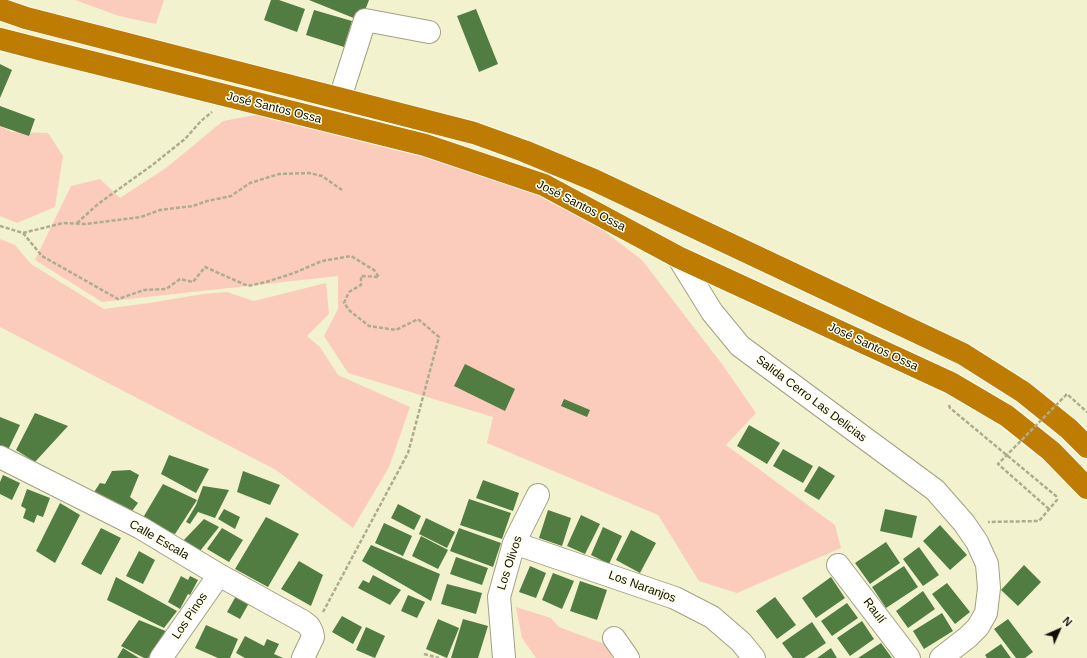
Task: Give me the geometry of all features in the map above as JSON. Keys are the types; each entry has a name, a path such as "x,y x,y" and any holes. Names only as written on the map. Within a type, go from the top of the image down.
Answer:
{"highway":[{"name":"José Santos Ossa","path":"0,9 26,18 474,133 524,151 594,180 963,354 1023,392 1069,429 1087,447"},
{"name":"José Santos Ossa","path":"0,38 425,145 544,185 678,257 951,383 1006,416 1051,451 1087,488"}],"street":[{"path":"340,98 365,20 429,32"},
{"name":"Salida Cerro Las Delicias","path":"678,257 712,312 740,346 935,490 964,523 977,542 987,564 989,588 986,613 978,627 968,637 941,658"},
{"name":"Calle Escala","path":"0,457 141,528 219,575 304,622 309,626 312,632"},
{"name":"Los Olivos","path":"504,658 498,597 514,543 538,495"},
{"name":"Los Naranjos","path":"514,543 675,598 712,617 740,642 754,658"},
{"name":"Raulí","path":"838,565 909,658"},
{"name":"Los Pinos","path":"161,658 219,575"},
{"path":"303,658 312,638 312,632"},
{"path":"614,638 628,658"}],"path":[{"path":"77,223 98,204 155,163 185,139 201,121 230,97"},
{"path":"0,226 23,233 63,223 85,224 141,216 160,210 193,206 207,201 231,196 250,183 279,174 309,173 322,176 342,190"},
{"path":"23,233 42,256 118,299 144,290 166,289 180,279 193,282 205,267 248,286 294,273 322,260 351,256 374,270 379,277 361,276 361,285 349,292 344,303 350,311 369,326 396,330 418,320 439,337 408,453 312,632"},
{"path":"1049,509 998,464 1066,394 1087,412"},
{"path":"951,399 948,405 950,408 1053,493 1057,500 1039,521 964,523"},
{"path":"424,654 439,658"}],"shaded area":[{"path":"75,0 164,0 156,24 119,16"},
{"path":"260,114 409,151 570,205 642,260 722,364 756,413 726,445 835,525 841,548 737,593 699,581 658,515 487,443 493,417 348,373 324,336 338,309 338,276 102,302 35,260 71,186 100,179 120,198 166,168 223,121"},
{"path":"0,126 12,132 48,133 63,156 55,207 17,223 0,216"},
{"path":"0,239 15,245 31,264 104,309 203,294 227,292 254,301 326,283 329,314 307,336 320,347 338,375 410,407 389,467 353,528 276,470 0,327"},
{"path":"516,607 551,618 559,627 610,646 612,658 536,658 522,638"}],"building":[{"path":"271,0 279,0 305,9 297,32 264,20"},
{"path":"309,0 369,0 361,21"},
{"path":"476,9 498,64 479,72 457,16"},
{"path":"314,10 352,21 344,47 306,35"},
{"path":"0,64 12,70 0,98"},
{"path":"0,106 35,119 29,136 0,126"},
{"path":"465,364 515,389 505,411 454,386"},
{"path":"564,399 590,410 587,417 561,406"},
{"path":"35,413 68,426 35,462 16,450"},
{"path":"0,417 20,425 8,450 0,446"},
{"path":"749,425 780,443 767,464 737,446"},
{"path":"783,449 813,466 803,483 773,466"},
{"path":"169,455 209,469 196,493 161,474"},
{"path":"819,466 835,476 819,500 804,491"},
{"path":"130,470 139,475 130,497 138,503 132,511 120,507 94,492 100,483 105,484 112,471"},
{"path":"243,471 280,485 270,505 237,492"},
{"path":"3,475 20,483 12,500 0,494 0,482"},
{"path":"483,480 519,493 513,511 476,498"},
{"path":"163,484 197,500 175,534 141,521"},
{"path":"203,486 229,490 215,518 198,512 190,524 186,522 196,505"},
{"path":"27,489 50,498 43,517 37,515 34,523 23,518 26,509 21,506"},
{"path":"469,499 511,513 502,539 460,525"},
{"path":"60,503 80,515 55,563 36,551"},
{"path":"398,504 421,516 414,530 391,518"},
{"path":"224,509 240,517 235,529 218,519"},
{"path":"885,509 917,516 912,538 880,531"},
{"path":"548,510 571,518 562,546 539,538"},
{"path":"581,515 600,524 585,554 567,546"},
{"path":"266,517 299,534 268,587 235,569"},
{"path":"426,518 455,532 447,548 419,534"},
{"path":"204,519 219,527 200,551 183,541"},
{"path":"384,523 412,536 403,556 375,543"},
{"path":"940,525 967,555 950,570 923,541"},
{"path":"603,527 622,536 609,564 591,555"},
{"path":"101,528 121,538 101,575 81,564"},
{"path":"222,528 243,540 229,562 207,549"},
{"path":"459,528 501,543 493,567 450,551"},
{"path":"631,530 656,543 640,573 616,560"},
{"path":"421,536 448,550 438,569 412,556"},
{"path":"886,542 900,563 870,584 855,563"},
{"path":"371,545 440,574 431,601 362,561"},
{"path":"919,547 939,575 923,586 903,559"},
{"path":"139,551 155,560 143,584 126,576"},
{"path":"456,557 488,568 482,585 450,574"},
{"path":"299,561 323,575 311,606 281,589"},
{"path":"1024,565 1041,582 1018,606 1001,590"},
{"path":"530,566 546,573 536,598 519,592"},
{"path":"904,566 918,587 886,608 872,587"},
{"path":"553,573 574,581 562,609 542,600"},
{"path":"373,575 401,590 390,605 358,588 363,580 369,583"},
{"path":"181,576 188,580 190,576 198,580 180,609 168,602"},
{"path":"116,577 177,611 164,628 107,600"},
{"path":"831,577 845,598 816,618 802,598"},
{"path":"580,581 607,590 597,620 570,611"},
{"path":"947,583 970,612 955,624 932,594"},
{"path":"447,584 482,593 476,614 441,604"},
{"path":"923,591 935,609 908,628 896,611"},
{"path":"408,595 425,602 417,618 401,611"},
{"path":"236,596 249,603 240,619 227,612"},
{"path":"775,597 796,625 777,639 756,611"},
{"path":"847,603 858,618 832,636 821,621"},
{"path":"942,613 953,631 924,649 913,631"},
{"path":"342,616 362,627 353,644 332,632"},
{"path":"438,619 459,628 447,658 426,649"},
{"path":"463,619 488,626 478,658 451,658"},
{"path":"1008,619 1033,652 1025,658 1016,658 994,629"},
{"path":"139,620 168,632 148,658 144,658 121,646"},
{"path":"862,621 874,639 850,656 837,638"},
{"path":"812,622 826,643 804,658 793,658 782,643"},
{"path":"206,625 238,639 230,658 218,658 195,648"},
{"path":"366,627 385,636 375,658 356,650"},
{"path":"245,636 264,646 267,639 279,644 274,654 283,658 245,658 236,653"},
{"path":"881,643 892,658 858,658"},
{"path":"1001,644 1011,658 987,658 985,655"},
{"path":"123,648 139,658 117,658"},
{"path":"831,648 837,658 817,658"}]}
